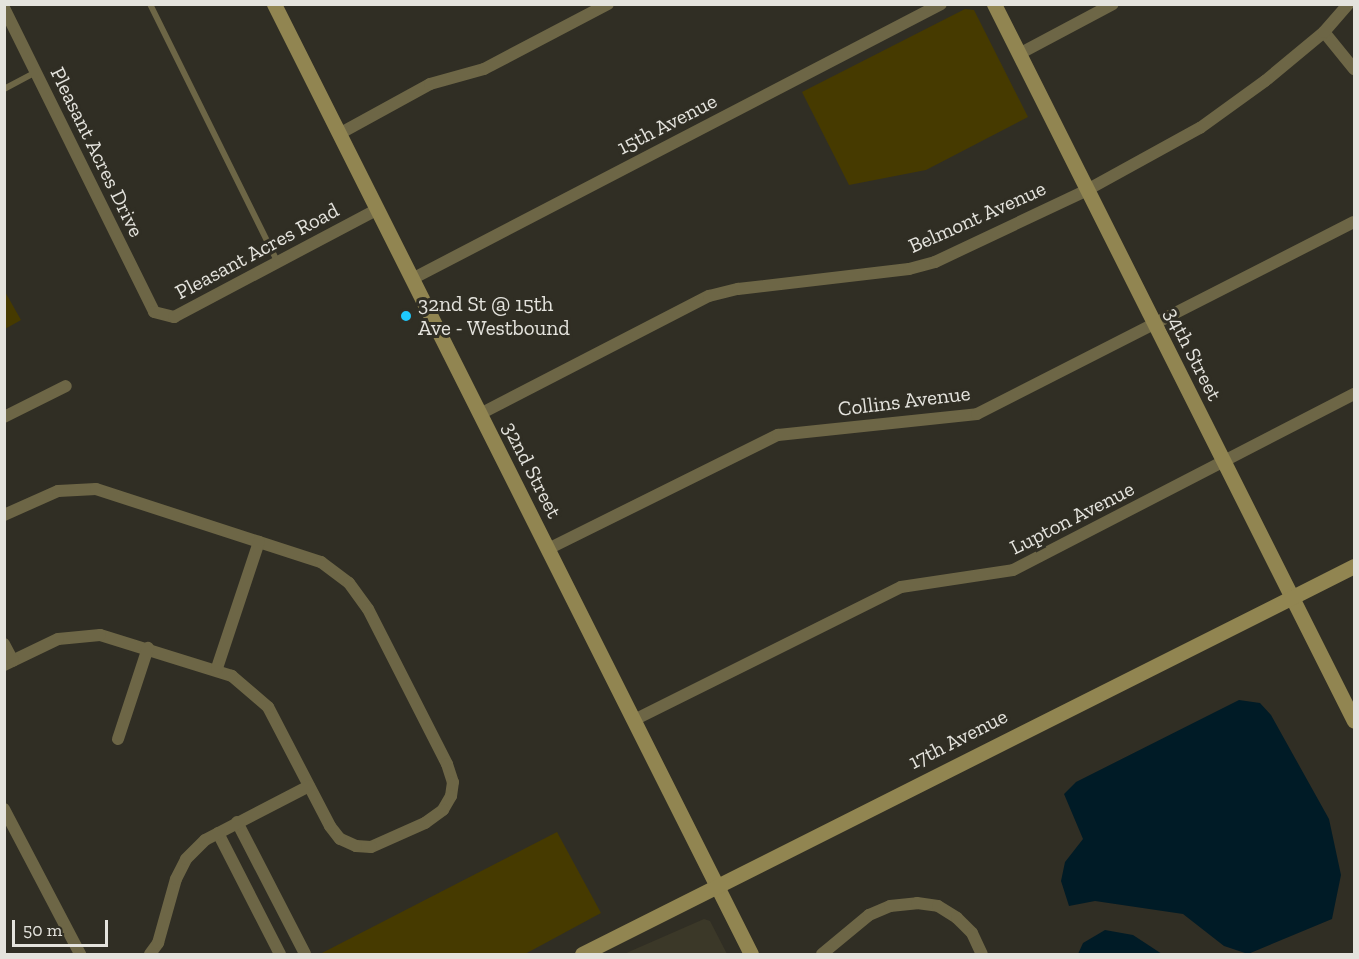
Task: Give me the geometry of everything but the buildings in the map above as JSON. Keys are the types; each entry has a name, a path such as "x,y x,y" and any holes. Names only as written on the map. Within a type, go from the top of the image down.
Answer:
{"street":[{"name":"32nd Street","path":"274,4 751,954"},
{"name":"15th Avenue","path":"412,279 941,4"},
{"name":"34th Street","path":"994,4 1354,721"},
{"path":"1019,54 1113,4"},
{"name":"Belmont Avenue","path":"480,414 709,296 738,289 909,269 935,262 1087,190 1227,110 1324,32 1348,4"},
{"path":"339,134 430,84 484,69 603,6"},
{"name":"Pleasant Acres Drive","path":"4,8 154,312"},
{"path":"1324,32 1354,69"},
{"name":"Pleasant Acres Road","path":"154,312 174,316 376,210"},
{"name":"Collins Avenue","path":"548,549 778,435 977,414 1354,222"},
{"path":"4,417 66,386"},
{"name":"Lupton Avenue","path":"634,720 901,587 1013,570 1132,511 1222,459 1354,394"},
{"path":"4,515 58,491 96,489 321,562 360,596 443,754 453,782 443,810 425,823 371,847 356,846 340,839 309,786 268,707 243,683 217,669 100,635 80,635 58,639 9,663 4,644"},
{"path":"217,669 260,542"},
{"name":"17th Avenue","path":"582,954 717,884 1354,566"},
{"path":"118,739 148,648"},
{"path":"150,954 158,943 176,879 186,859 218,833 309,786"},
{"path":"4,809 80,954"},
{"path":"237,822 305,954"},
{"path":"218,833 280,954"},
{"path":"822,954 869,915 897,904 917,903 938,906 957,918 972,933 982,954"}],"lane":[{"path":"150,4 277,261"},
{"path":"4,89 36,72"}],"shaded area":[{"path":"965,9 974,10 1028,117 926,170 849,185 802,92"},
{"path":"4,290 21,320 5,329 4,329"},
{"path":"557,832 601,913 525,954 320,954"},
{"path":"704,919 710,921 727,954 624,954"}],"water":[{"path":"1239,700 1260,703 1271,715 1329,819 1341,875 1332,919 1248,954 1224,946 1183,914 1095,901 1069,906 1061,881 1065,862 1083,839 1064,794 1076,782"},
{"path":"1105,930 1133,935 1162,954 1078,954 1083,943"}],"place":[{"name":"32nd St @ 15th Ave - Westbound","path":"406,316"}]}
